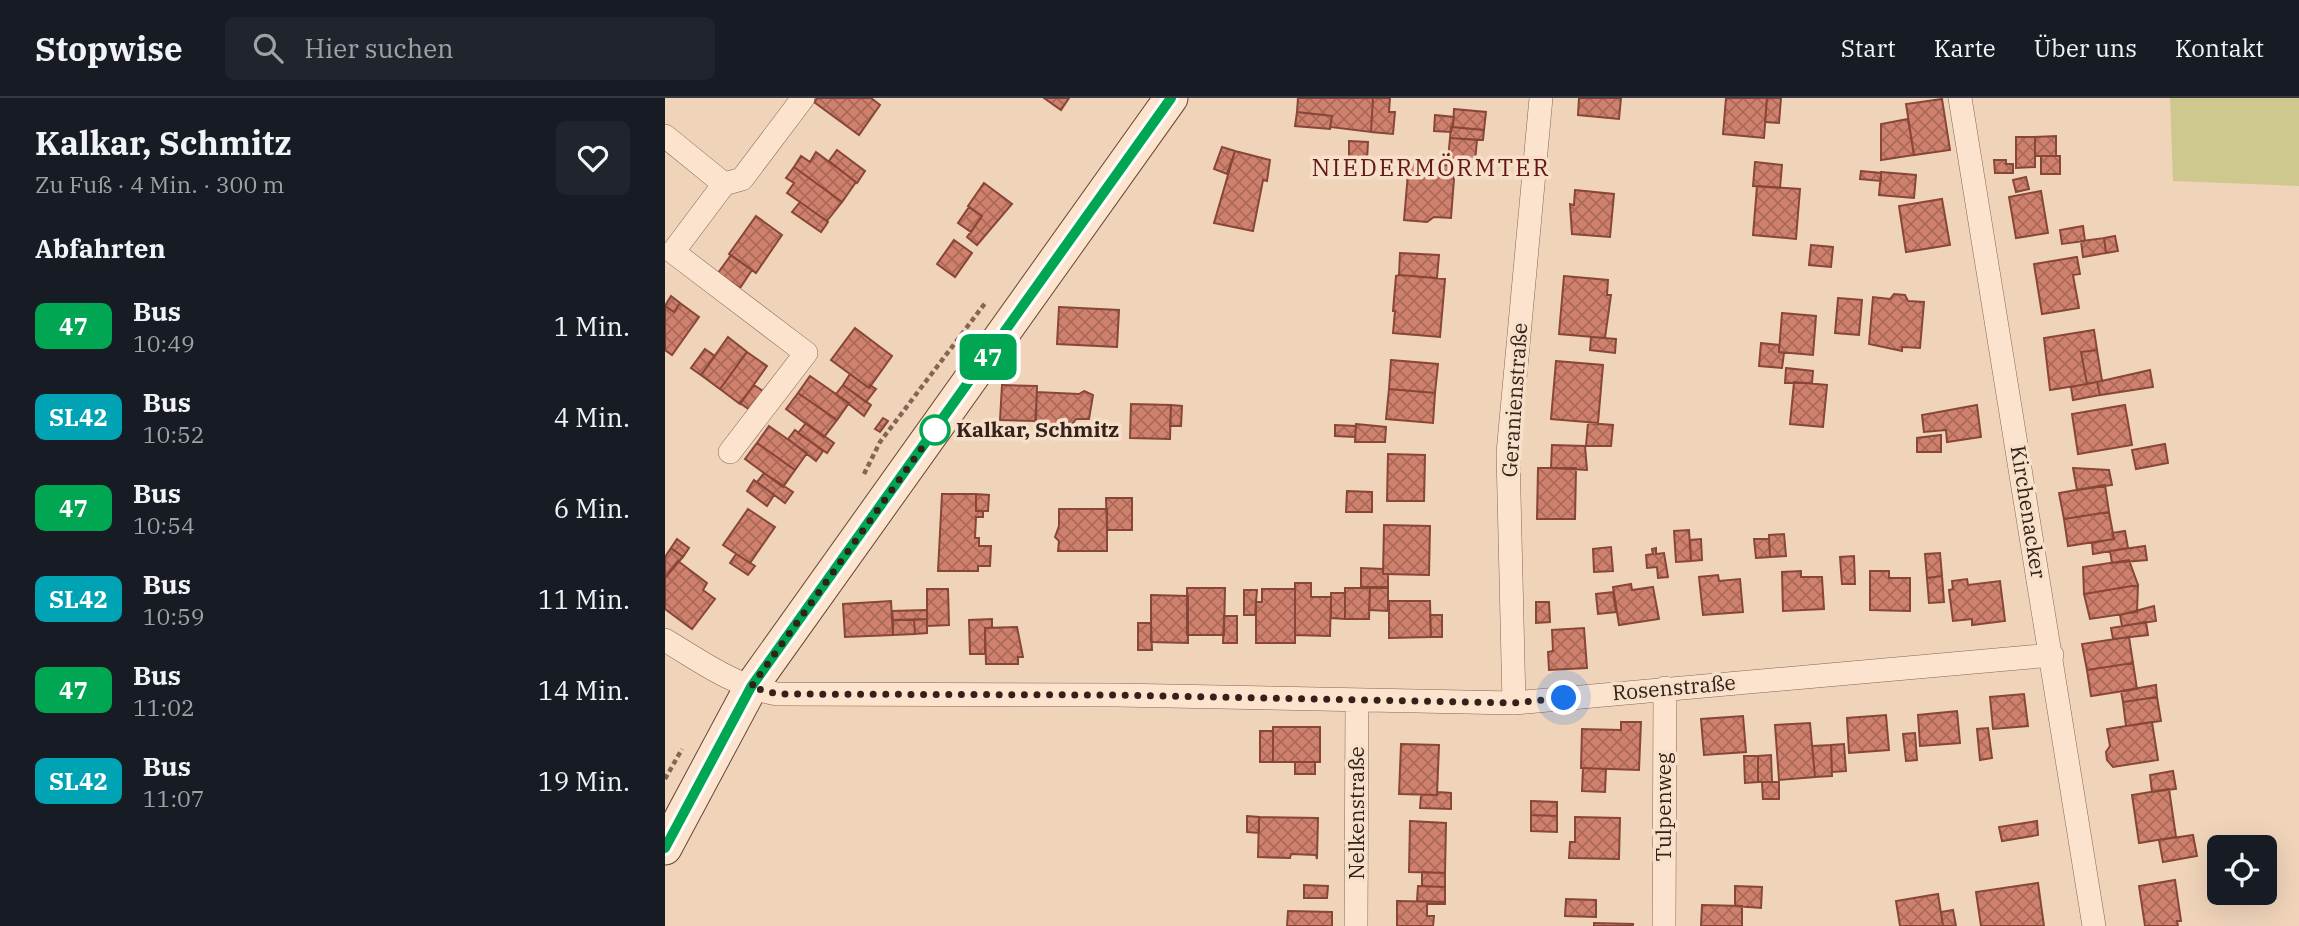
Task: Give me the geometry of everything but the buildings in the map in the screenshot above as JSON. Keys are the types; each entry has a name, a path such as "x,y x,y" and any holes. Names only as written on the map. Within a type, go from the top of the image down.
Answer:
{"main road":[{"path":"665,848 751,687 1171,98"}],"street":[{"path":"730,452 806,353 673,251 724,184 742,179 803,98"},
{"name":"Geranienstraße","path":"1514,703 1508,453 1541,98"},
{"name":"Kirchenacker","path":"1960,98 2094,926"},
{"path":"665,136 724,184"},
{"name":"Rosenstraße","path":"665,640 751,687 777,694 1117,695 1514,703 2052,655"},
{"name":"Tulpenweg","path":"1664,926 1665,688"},
{"name":"Nelkenstraße","path":"1356,926 1357,700"}],"shaded area":[{"path":"2170,98 2299,98 2299,186 2173,181"}],"bus line":[{"name":"47","path":"665,848 688,800 751,687 1100,202 1171,98"}],"place":[{"name":"Kalkar, Schmitz","path":"935,430"}],"district":[{"name":"NIEDERMÖRMTER","path":"1431,168"}],"route":[{"path":"935,430 939,424 751,687 777,694 1117,695 1514,703 1564,698"}]}
